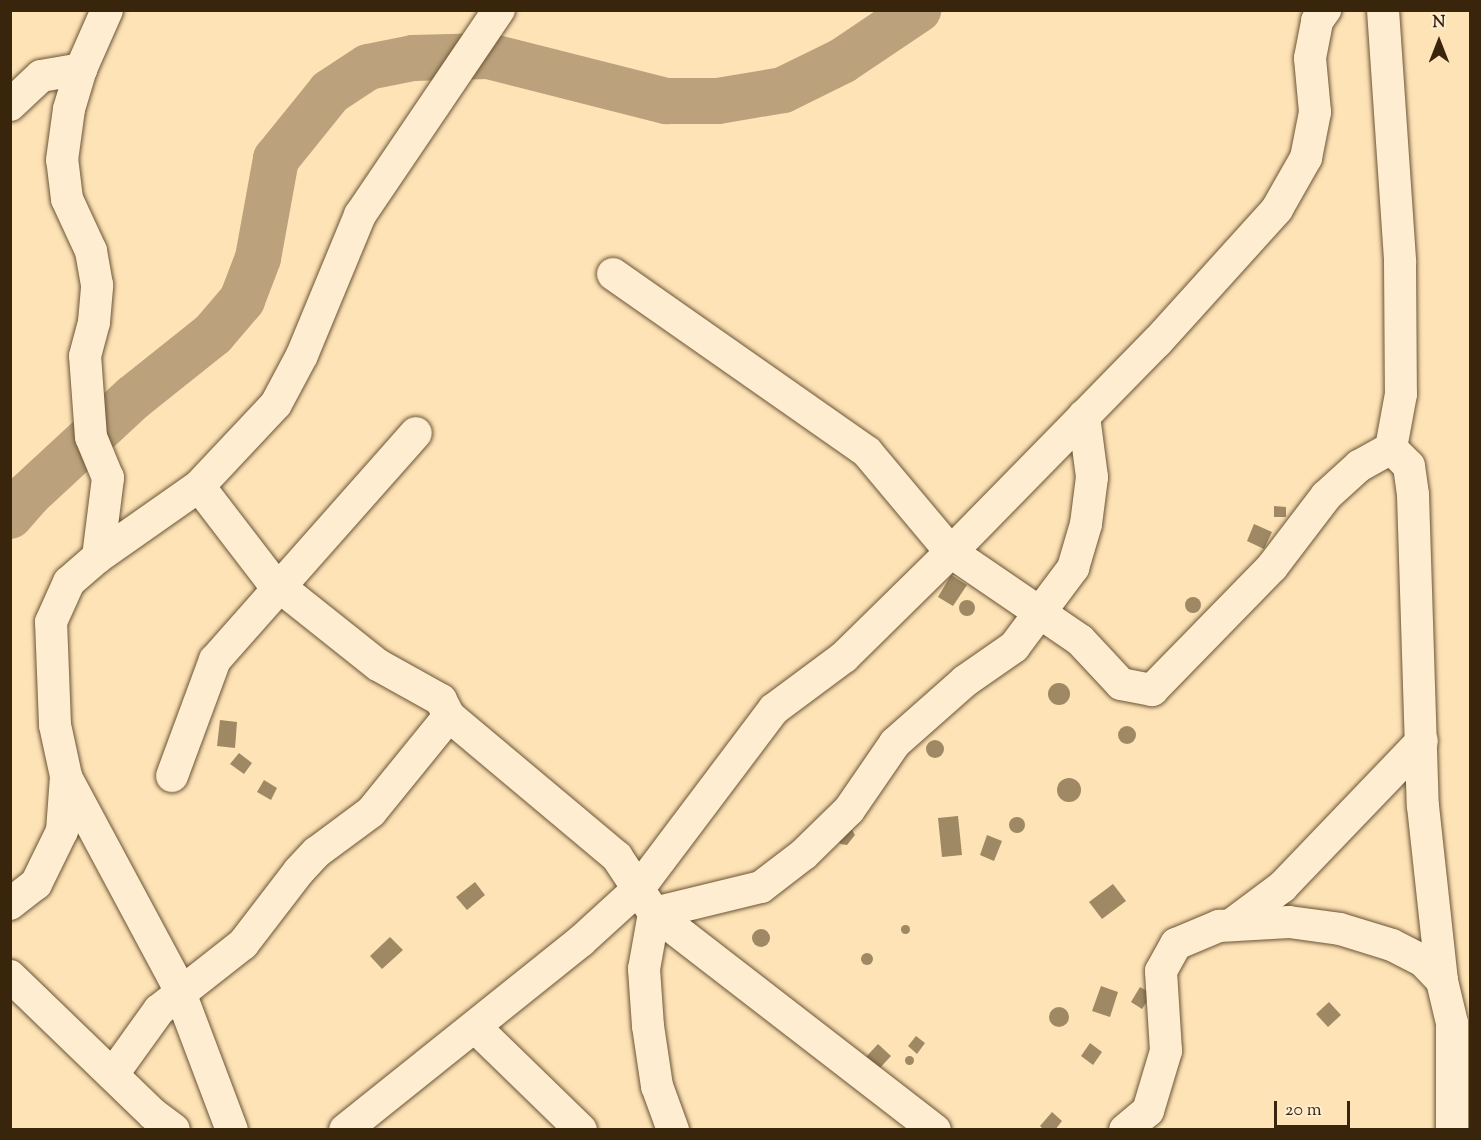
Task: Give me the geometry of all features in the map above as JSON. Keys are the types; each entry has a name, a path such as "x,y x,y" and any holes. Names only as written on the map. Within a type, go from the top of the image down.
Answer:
{"lane":[{"path":"98,557 108,478 91,437 85,356 94,322 97,285 91,251 67,198 62,160 69,109 81,69 107,10"},
{"path":"232,1130 180,994 66,776 55,724 51,622 69,582 98,557 199,486 276,404 302,355 360,215 499,10"},
{"path":"345,1130 581,941 647,900 774,709 844,657 951,552 1084,416 1277,209 1306,158 1315,112 1310,58 1317,21 1325,10"},
{"path":"1383,10 1400,262 1401,394 1391,448"},
{"path":"10,105 41,76 81,69"},
{"path":"613,274 867,452 951,552 1080,640 1121,684 1152,690 1272,567 1326,496 1359,466 1391,448"},
{"path":"647,900 761,887 804,854 849,810 895,743 964,681 1014,647 1072,568 1086,524 1092,477 1084,416"},
{"path":"172,776 215,660 281,589 417,433"},
{"path":"1391,448 1409,466 1413,495 1424,806 1442,981 1452,1023 1452,1130"},
{"path":"199,486 281,589 378,666 441,700 449,716 617,857 647,900 935,1130"},
{"path":"114,1074 142,1030 180,994 243,944 317,852 371,812 449,716"},
{"path":"1231,925 1282,887 1422,741"},
{"path":"10,904 36,884 62,831 66,776"},
{"path":"647,900 644,969 648,1026 657,1086 673,1130"},
{"path":"1125,1130 1148,1111 1166,1051 1161,971 1176,944 1231,925 1289,922 1340,929 1392,945 1422,960 1442,981"},
{"path":"10,976 153,1114 174,1130"},
{"path":"475,1027 581,1130"}],"building":[{"path":"1274,506 1286,507 1286,517 1274,517"},
{"path":"1254,524 1272,532 1264,549 1247,541"},
{"path":"951,575 967,585 953,606 938,597"},
{"path":"1193,597 1199,599 1201,605 1199,611 1193,613 1187,611 1185,605 1187,599"},
{"path":"967,600 975,608 967,616 959,608"},
{"path":"1059,683 1067,686 1070,694 1067,702 1059,705 1051,702 1048,694 1051,686"},
{"path":"220,720 237,722 235,748 217,746"},
{"path":"1123,726 1131,726 1136,731 1134,742 1123,744 1118,739 1118,731"},
{"path":"931,740 939,740 944,745 942,756 931,758 926,753 926,745"},
{"path":"239,753 252,763 244,774 230,764"},
{"path":"1069,778 1078,781 1081,790 1078,799 1069,802 1060,799 1057,790 1060,781"},
{"path":"264,780 277,788 271,800 257,792"},
{"path":"958,816 962,855 942,857 938,818"},
{"path":"1017,817 1023,819 1025,825 1023,831 1017,833 1011,831 1009,825 1011,819"},
{"path":"849,825 855,835 847,845 841,844 836,840"},
{"path":"987,835 1002,841 994,861 980,855"},
{"path":"475,882 485,895 467,910 456,897"},
{"path":"1113,884 1126,901 1102,919 1089,902"},
{"path":"905,925 909,929 905,933 901,929"},
{"path":"761,929 767,932 770,938 767,944 761,947 755,944 752,938 755,932"},
{"path":"390,937 403,950 382,969 370,956"},
{"path":"867,953 873,959 867,965 861,959"},
{"path":"1101,986 1118,992 1110,1017 1092,1011"},
{"path":"1140,987 1152,994 1142,1009 1131,1002"},
{"path":"1329,1002 1341,1015 1328,1027 1316,1014"},
{"path":"1059,1007 1066,1010 1069,1017 1066,1024 1059,1027 1052,1024 1049,1017 1052,1010"},
{"path":"916,1036 925,1043 917,1054 908,1046"},
{"path":"1090,1043 1102,1052 1093,1065 1081,1056"},
{"path":"878,1044 891,1056 878,1070 865,1058"},
{"path":"909,1055 914,1060 909,1065 904,1060"},
{"path":"1052,1112 1062,1121 1055,1130 1044,1130 1040,1126"}],"waterway":[{"path":"10,516 28,495 134,397 213,334 242,300 258,258 276,159 330,92 368,67 413,58 488,56 666,101 718,101 783,90 842,61 918,10"}]}
